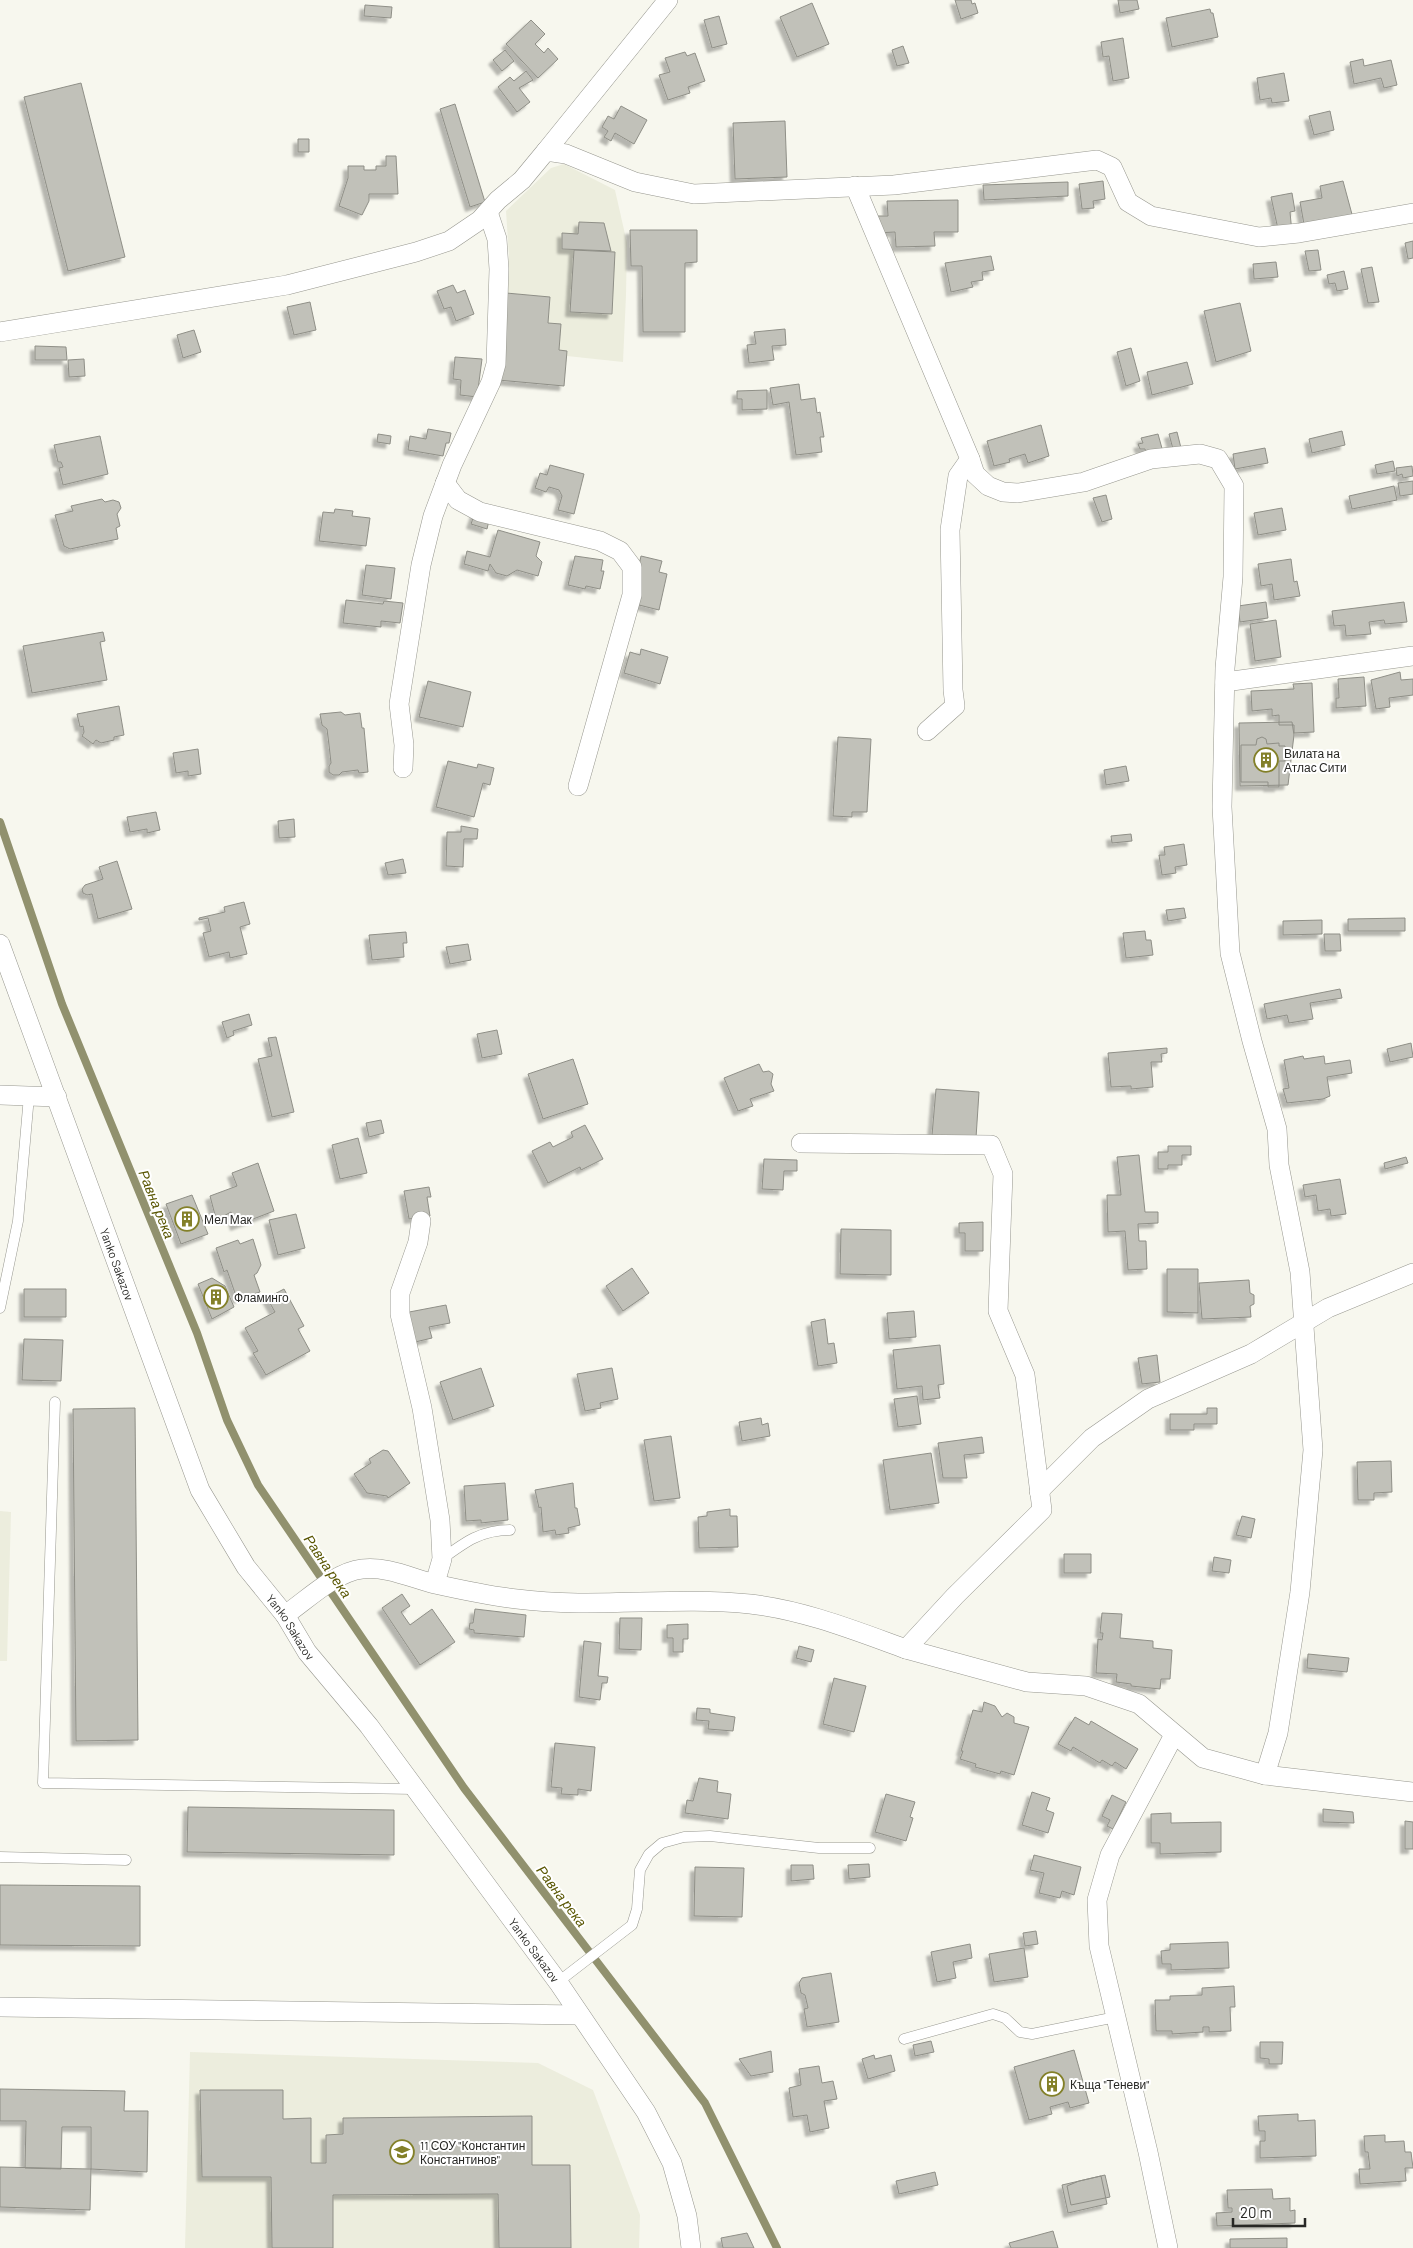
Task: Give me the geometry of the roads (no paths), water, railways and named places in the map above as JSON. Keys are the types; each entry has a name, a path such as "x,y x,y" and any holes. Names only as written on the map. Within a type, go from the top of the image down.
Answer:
{"street":[{"path":"0,332 287,285 416,252 449,241 480,220 522,180 668,0"},
{"path":"546,151 566,154 635,182 694,194 894,185 1097,160 1112,167 1128,202 1151,216 1259,237 1299,233 1413,213"},
{"path":"855,186 976,474 988,486 1003,492 1018,493 1084,482 1151,459 1200,454 1218,459 1234,486 1233,577 1225,682 1222,807 1230,953 1252,1042 1277,1128 1279,1165 1300,1272 1312,1460 1300,1592 1278,1733 1265,1775"},
{"path":"403,768 404,746 399,704 421,565 433,516 445,483 491,382 496,364 499,269 497,238 488,212"},
{"path":"927,731 955,706 953,690 950,530 958,476 970,460"},
{"path":"445,483 458,500 480,512 600,541 620,550 632,567 632,596 578,786"},
{"path":"1225,682 1413,656"},
{"name":"Yanko Sakazov","path":"0,944 200,1490 246,1567 285,1615 307,1652 368,1726 558,1982 646,2112 672,2163 687,2216 691,2248"},
{"path":"0,1096 57,1097"},
{"path":"801,1142 991,1145 1003,1174 998,1311 1025,1375 1042,1510 955,1596 906,1649"},
{"path":"421,1221 418,1242 400,1293 400,1314 422,1408 440,1520 442,1559 434,1583"},
{"path":"1039,1492 1092,1438 1148,1399 1251,1354 1328,1308 1413,1273"},
{"path":"285,1615 342,1574 362,1569 390,1570 434,1583 487,1595 542,1602 610,1604 696,1601 752,1604 828,1621 906,1649 1027,1682 1086,1686 1139,1704 1203,1758 1265,1775 1413,1792"},
{"path":"1168,2248 1148,2152 1099,1946 1097,1900 1110,1855 1174,1735"},
{"path":"0,2007 580,2015"}],"lane":[{"path":"0,1308 18,1221 29,1096"},
{"path":"55,1402 43,1783 415,1789"},
{"path":"442,1559 469,1539 494,1530 510,1530"},
{"path":"558,1982 632,1925 637,1909 640,1870 649,1854 662,1843 684,1837 710,1836 819,1848 870,1848"},
{"path":"0,1857 126,1860"},
{"path":"904,2039 993,2014 1005,2018 1020,2032 1032,2034 1116,2017"}],"waterway":[{"name":"Равна река","path":"0,822 62,1004 197,1333 227,1420 258,1485 464,1788 705,2103 777,2248"}],"place":[{"name":"Вилата на Атлас Сити","path":"1266,760"},
{"name":"Мел Мак","path":"187,1219"},
{"name":"Фламинго","path":"216,1297"},
{"name":"Къща \"Теневи\"","path":"1052,2084"},
{"name":"11 СОУ \"Константин Константинов\"","path":"402,2152"}]}
